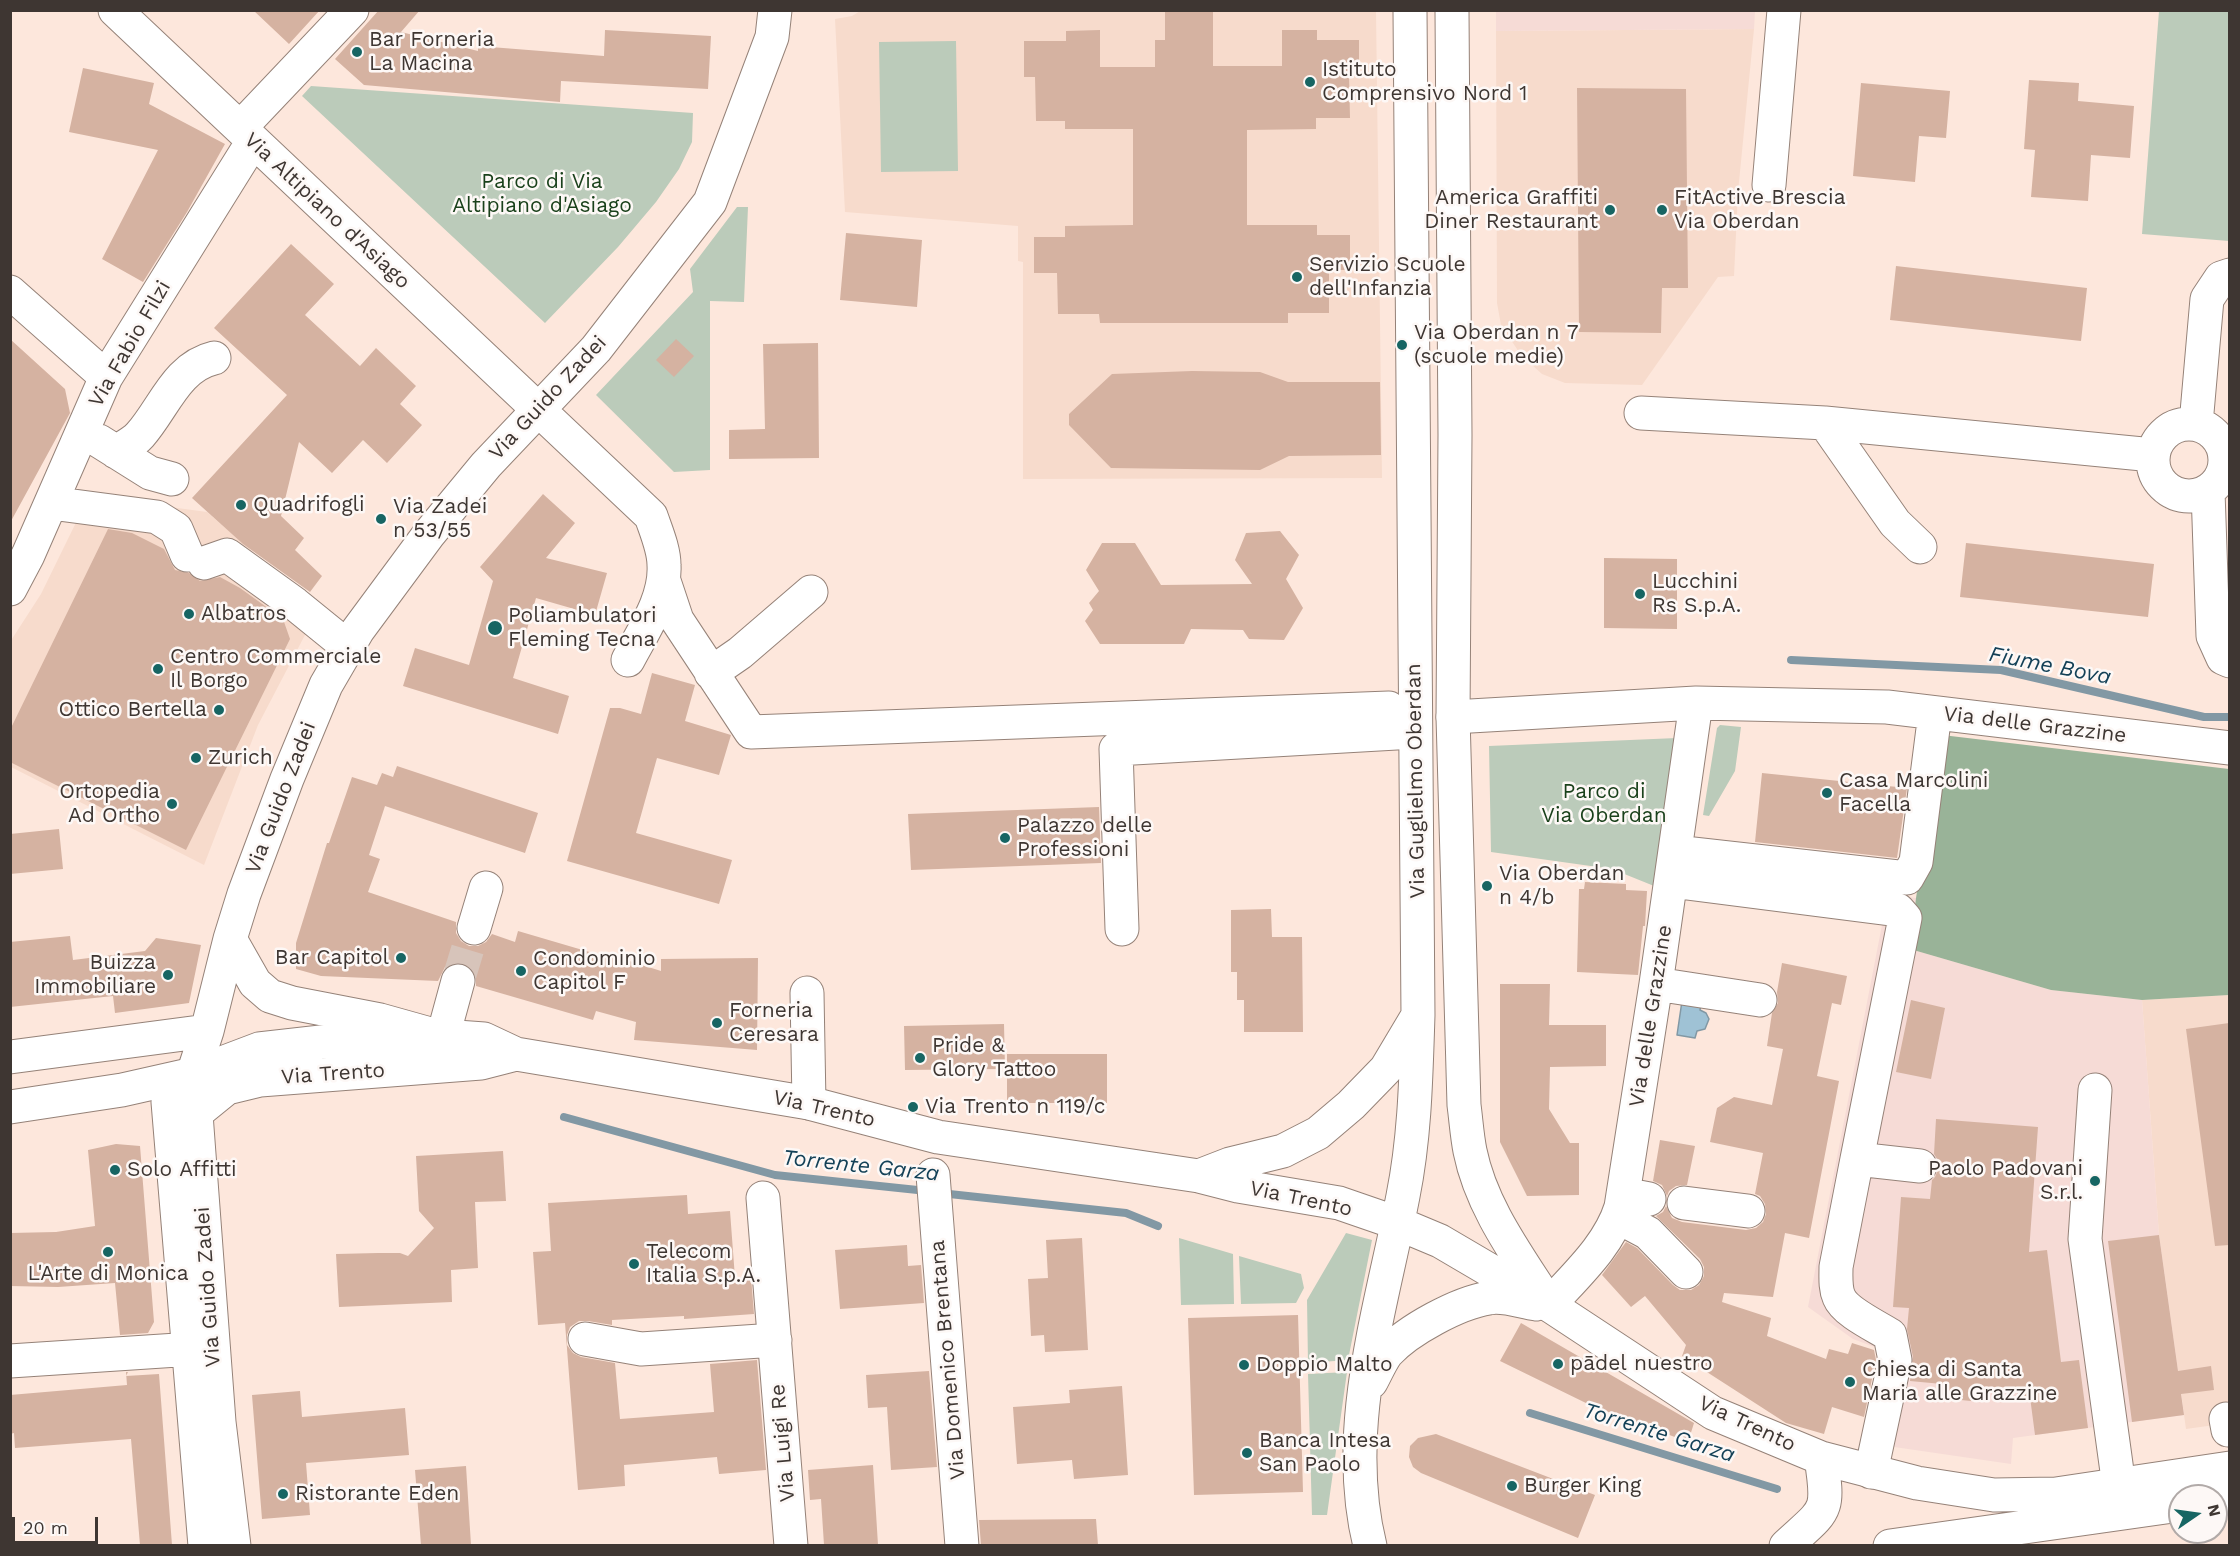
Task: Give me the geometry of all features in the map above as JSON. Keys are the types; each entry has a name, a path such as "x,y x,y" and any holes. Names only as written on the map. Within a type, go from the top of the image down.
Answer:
{"street":[{"name":"Via Altipiano d'Asiago","path":"115,10 651,516 664,562 661,591 677,620 751,732 1389,708"},
{"name":"Via Fabio Filzi","path":"10,589 51,503 106,377 246,135 352,10"},
{"name":"Via Guido Zadei","path":"234,1545 219,1422 201,1348 193,1074 244,894 287,779 326,685 353,639 429,534 479,473 596,349 710,202 772,37 775,10"},
{"name":"Via Guglielmo Oberdan","path":"1370,1545 1363,1516 1359,1464 1364,1395 1390,1252 1398,1223 1414,1125 1418,1015 1410,10"},
{"name":"Via Guglielmo Oberdan","path":"1452,10 1455,435 1453,717 1464,1105 1470,1152 1483,1194 1500,1228 1549,1305"},
{"path":"1769,185 1784,10"},
{"path":"2196,424 2207,298 2221,278 2229,275"},
{"path":"10,292 106,377"},
{"path":"117,452 138,437 185,372 201,362 214,358"},
{"path":"1641,413 1825,423 2152,455"},
{"path":"1825,423 1895,524 1920,548"},
{"path":"2185,423 2196,424 2215,434 2223,448 2225,464 2220,479 2208,491 2193,496 2177,494 2163,486 2154,472 2152,455 2158,440 2169,428 2185,423"},
{"path":"83,430 150,473 172,479"},
{"path":"2208,491 2213,636 2223,658 2229,661"},
{"path":"51,503 157,517 176,529 195,559 227,555 295,604 353,639"},
{"path":"628,660 661,591"},
{"path":"711,673 740,653 811,592"},
{"path":"316,595 353,639"},
{"name":"Via delle Grazzine","path":"1453,717 1696,703 1887,707 2229,748"},
{"name":"Via delle Grazzine","path":"1549,1305 1598,1250 1630,1203 1656,984 1696,703"},
{"path":"1673,867 1907,878 1916,862 1935,713"},
{"path":"1122,929 1116,749 1414,732"},
{"path":"1673,867 1898,910 1905,918 1836,1267 1839,1298 1850,1310 1890,1335 1895,1360 1872,1472"},
{"path":"474,928 486,888"},
{"name":"Via Trento","path":"230,939 255,983 270,996 292,1003 380,1020 440,1036"},
{"path":"440,1036 458,981"},
{"path":"1656,984 1760,1000"},
{"path":"807,993 809,1102"},
{"path":"1199,1176 1230,1164 1283,1151 1318,1133 1351,1106 1386,1069 1418,1015"},
{"path":"10,1057 207,1031"},
{"name":"Via Trento","path":"10,1107 122,1090 193,1074 259,1049 321,1042 440,1036 484,1039 516,1054 809,1102 938,1137 1199,1176 1238,1186 1339,1203 1398,1223 1440,1241 1549,1305 1713,1413 1821,1458 1872,1472 1939,1487 1994,1495 2030,1496 2119,1486 2229,1468"},
{"name":"Via Trento","path":"195,1114 227,1088 260,1080 481,1064 516,1054"},
{"path":"193,1074 168,1102 201,1348 205,1545"},
{"path":"2095,1090 2085,1239 2119,1486"},
{"path":"1857,1159 1920,1166"},
{"name":"Via Domenico Brentana","path":"934,1191 963,1545"},
{"name":"Via Luigi Re","path":"763,1198 791,1545"},
{"path":"1630,1203 1648,1233 1686,1272"},
{"path":"1684,1203 1748,1211"},
{"path":"1364,1395 1387,1354 1413,1332 1435,1318 1461,1306 1491,1297 1549,1305"},
{"path":"585,1339 641,1349 775,1340"},
{"path":"10,1361 201,1348"},
{"path":"1786,1545 1823,1511 1827,1494 1821,1458"},
{"path":"1890,1545 1997,1538 2168,1507"}],"shaded area":[{"path":"862,10 1376,11 1382,478 1023,479 1023,262 1018,261 1018,226 845,212 835,19 852,16"},
{"path":"1496,10 1755,11 1754,29 1496,31"},
{"path":"1754,29 1738,192 1734,276 1718,277 1642,385 1565,383 1542,374 1521,355 1501,325 1497,303 1496,31"},
{"name":"Centro Commerciale Il Borgo","path":"89,496 207,512 302,595 306,633 258,725 204,865 11,767 10,642 41,594"},
{"path":"1692,870 1916,898 1910,949 2051,990 2142,1000 2159,1235 2184,1415 2013,1438 2011,1464 1860,1442 1888,1352 1853,1339 1808,1307 1882,925"},
{"path":"2229,995 2229,1423 2186,1429 2159,1235 2142,1000"}],"green space":[{"path":"2159,11 2229,11 2229,241 2142,234"},
{"path":"956,41 958,171 881,172 879,42"},
{"name":"Parco di Via Altipiano d'Asiago","path":"311,86 693,113 692,142 679,169 656,202 618,247 545,323 302,96"},
{"path":"737,207 748,207 744,302 710,301 710,470 674,472 596,395 693,292 690,269"},
{"path":"1720,725 1741,727 1735,771 1709,816 1703,815 1717,728"},
{"path":"1942,735 2229,769 2229,995 2142,1000 2051,990 1910,949"},
{"name":"Parco di Via Oberdan","path":"1677,738 1659,888 1612,869 1491,852 1489,746"},
{"path":"1346,1233 1372,1240 1348,1360 1308,1363 1307,1300"},
{"path":"1179,1238 1233,1254 1234,1304 1181,1305"},
{"path":"1239,1256 1301,1274 1304,1288 1296,1303 1241,1304"},
{"path":"1347,1372 1327,1515 1312,1515 1308,1374"}],"water":[{"path":"1682,1001 1701,1004 1700,1010 1706,1013 1709,1019 1705,1029 1697,1031 1695,1038 1677,1035"}],"building":[{"path":"253,10 320,10 289,44"},
{"path":"379,10 420,10 401,32 478,51 478,46 604,56 605,30 711,36 708,89 561,81 560,102 364,85 335,59"},
{"path":"1165,10 1213,10 1213,66 1282,66 1282,30 1317,30 1317,40 1359,40 1359,75 1349,75 1350,118 1316,118 1316,129 1247,130 1247,225 1317,225 1317,235 1350,235 1350,270 1329,270 1329,313 1288,313 1288,323 1100,323 1099,314 1058,314 1057,273 1034,273 1034,237 1065,237 1065,226 1133,225 1133,129 1065,129 1065,121 1036,121 1035,77 1024,77 1024,41 1066,41 1066,31 1100,30 1100,67 1155,67 1155,40 1165,40"},
{"path":"83,68 154,83 149,104 225,144 187,212 143,282 102,259 158,150 69,132"},
{"path":"2029,80 2079,83 2078,101 2134,106 2130,158 2091,155 2088,201 2031,197 2035,150 2024,149"},
{"path":"1861,83 1950,91 1946,138 1919,136 1915,182 1853,176"},
{"path":"1577,88 1686,89 1688,288 1662,288 1661,333 1579,332"},
{"path":"846,233 922,240 917,307 840,300"},
{"path":"291,244 334,284 305,315 360,366 376,348 416,386 400,404 422,425 387,463 363,440 332,473 299,442 281,516 304,538 295,550 322,576 310,592 243,544 192,498 287,395 214,328"},
{"path":"1896,266 2087,288 2081,341 1890,320"},
{"path":"10,339 65,389 70,413 10,523"},
{"path":"676,339 694,356 674,377 656,360"},
{"path":"818,343 819,458 729,459 729,430 765,429 763,344"},
{"path":"1192,371 1260,372 1288,382 1380,382 1381,455 1289,456 1260,470 1111,468 1069,425 1069,414 1112,374"},
{"path":"543,494 575,523 546,558 607,573 595,615 536,598 513,678 569,696 558,734 403,686 415,648 469,665 493,581 480,567"},
{"name":"Centro Commerciale Il Borgo","path":"108,529 132,533 164,549 175,570 189,573 200,581 220,577 240,588 283,619 290,639 186,850 10,762 10,730"},
{"path":"1280,531 1299,555 1286,579 1303,608 1284,640 1249,639 1243,630 1191,629 1184,644 1100,644 1085,621 1093,610 1089,603 1099,591 1086,570 1102,543 1135,543 1161,585 1252,584 1235,560 1246,533"},
{"path":"1966,543 2154,564 2148,617 1960,597"},
{"name":"Lucchini Rs S.p.A.","path":"1604,558 1677,559 1677,629 1604,628"},
{"path":"652,673 695,685 685,721 731,735 719,775 657,758 636,833 732,860 719,904 567,861 610,708 620,708 641,714"},
{"path":"397,766 538,813 525,853 385,806 369,855 380,859 368,892 456,922 456,933 461,941 469,946 478,946 486,942 492,934 515,942 518,931 603,956 604,953 661,971 661,959 758,958 757,1050 634,1040 636,1022 596,1011 593,1020 476,986 476,977 472,968 462,963 454,963 445,967 438,981 321,976 296,969 296,943 327,843 329,843 352,777 377,785 382,773 393,777"},
{"path":"1762,773 1907,788 1897,858 1755,842"},
{"name":"Palazzo delle Professioni","path":"1099,807 1101,863 911,870 908,814"},
{"path":"59,829 63,869 10,874 10,834"},
{"path":"1585,882 1626,884 1626,890 1647,891 1638,975 1577,972 1579,889 1584,889"},
{"path":"1271,909 1272,937 1302,937 1303,1032 1244,1032 1244,1000 1237,1000 1237,972 1231,972 1231,910"},
{"path":"70,936 73,960 145,951 156,938 201,945 189,1003 115,1013 113,996 10,1007 10,942"},
{"path":"1782,963 1847,976 1841,1005 1832,1003 1817,1076 1839,1081 1809,1238 1785,1233 1773,1297 1724,1293 1722,1302 1771,1318 1767,1336 1826,1359 1829,1349 1848,1354 1852,1343 1874,1350 1876,1360 1864,1417 1832,1407 1824,1434 1786,1423 1682,1356 1686,1345 1645,1296 1631,1307 1602,1275 1626,1242 1637,1248 1680,1290 1691,1290 1699,1285 1704,1276 1704,1267 1700,1259 1656,1216 1663,1212 1666,1206 1672,1218 1682,1222 1746,1230 1756,1228 1763,1222 1766,1214 1765,1204 1760,1196 1755,1194 1763,1153 1710,1142 1717,1108 1734,1097 1772,1105 1783,1049 1767,1046 1772,1013 1778,1003 1777,992"},
{"path":"1500,984 1550,984 1549,1025 1606,1025 1606,1066 1550,1067 1549,1109 1570,1143 1579,1143 1579,1195 1527,1196 1500,1142"},
{"path":"1911,1000 1945,1008 1931,1079 1896,1072"},
{"path":"2229,1023 2229,1245 2215,1246 2186,1029"},
{"path":"1004,1024 1005,1069 905,1070 904,1026"},
{"path":"1007,1054 1107,1054 1107,1103 1007,1103"},
{"path":"1936,1119 2038,1127 2029,1252 2047,1250 2061,1362 2079,1360 2088,1428 2035,1435 2030,1397 2017,1396 2018,1388 1972,1386 1971,1401 1941,1398 1942,1384 1910,1381 1913,1357 1907,1329 1909,1308 1893,1307 1901,1197 1930,1199 1932,1180 1939,1167 1934,1154"},
{"path":"1660,1140 1695,1146 1687,1185 1676,1186 1669,1191 1667,1196 1662,1185 1653,1181"},
{"path":"116,1144 140,1146 154,1322 148,1333 120,1335 115,1283 58,1287 10,1286 10,1233 56,1232 95,1226 88,1150"},
{"path":"503,1151 506,1201 475,1202 478,1268 451,1270 452,1302 339,1307 336,1254 400,1253 408,1256 434,1228 419,1211 416,1156"},
{"path":"687,1195 688,1214 730,1211 735,1278 751,1277 754,1314 684,1319 684,1316 612,1320 612,1325 579,1321 570,1327 567,1345 573,1353 581,1357 615,1363 620,1419 714,1412 710,1364 757,1360 766,1470 719,1474 717,1457 624,1465 625,1486 578,1490 565,1323 538,1325 533,1252 551,1251 548,1203"},
{"path":"2159,1235 2178,1371 2211,1366 2214,1390 2181,1394 2184,1415 2132,1422 2108,1241"},
{"path":"1082,1238 1088,1350 1045,1352 1044,1335 1031,1336 1028,1279 1048,1278 1046,1240"},
{"path":"907,1245 908,1266 921,1265 924,1303 840,1309 835,1250"},
{"path":"1298,1315 1303,1492 1194,1495 1188,1318"},
{"path":"1521,1323 1694,1423 1688,1442 1590,1405 1500,1361"},
{"path":"929,1371 937,1467 891,1470 887,1407 868,1408 866,1375"},
{"path":"159,1374 172,1545 140,1545 131,1439 15,1448 14,1433 10,1434 10,1395 127,1385 126,1376"},
{"path":"1122,1386 1128,1475 1074,1479 1072,1460 1017,1464 1013,1407 1070,1403 1069,1390"},
{"path":"300,1391 302,1417 405,1408 409,1455 306,1463 310,1515 262,1519 252,1395"},
{"name":"Burger King","path":"1436,1434 1595,1495 1578,1538 1421,1473 1413,1467 1409,1457 1410,1446 1418,1438"},
{"path":"873,1465 878,1545 824,1545 821,1499 810,1500 808,1470"},
{"path":"466,1466 471,1545 421,1545 415,1470"},
{"path":"1096,1519 1098,1545 981,1545 979,1520"}],"waterway":[{"name":"Fiume Bova","path":"1791,660 2001,670 2204,717 2230,717"},
{"name":"Torrente Garza","path":"564,1117 775,1175 927,1191"},
{"name":"Torrente Garza","path":"940,1193 1126,1213 1158,1226"},
{"name":"Torrente Garza","path":"1530,1413 1777,1489"}],"tunnel":[{"path":"458,981 474,928"}],"place":[{"name":"Bar Forneria La Macina","path":"357,52"},
{"name":"Istituto Comprensivo Nord 1","path":"1310,82"},
{"name":"America Graffiti Diner Restaurant","path":"1610,210"},
{"name":"FitActive Brescia Via Oberdan","path":"1662,210"},
{"name":"Servizio Scuole dell'Infanzia","path":"1297,277"},
{"name":"Via Oberdan n 7 (scuole medie)","path":"1402,345"},
{"name":"Quadrifogli","path":"241,505"},
{"name":"Via Zadei n 53/55","path":"381,519"},
{"name":"Lucchini Rs S.p.A.","path":"1640,594"},
{"name":"Albatros","path":"189,614"},
{"name":"Poliambulatori Fleming Tecna","path":"495,628"},
{"name":"Centro Commerciale Il Borgo","path":"158,669"},
{"name":"Ottico Bertella","path":"219,710"},
{"name":"Zurich","path":"196,758"},
{"name":"Casa Marcolini Facella","path":"1827,793"},
{"name":"Ortopedia Ad Ortho","path":"172,804"},
{"name":"Palazzo delle Professioni","path":"1005,838"},
{"name":"Via Oberdan n 4/b","path":"1487,886"},
{"name":"Bar Capitol","path":"401,958"},
{"name":"Condominio Capitol F","path":"521,971"},
{"name":"Buizza Immobiliare","path":"168,975"},
{"name":"Forneria Ceresara","path":"717,1023"},
{"name":"Pride & Glory Tattoo","path":"920,1058"},
{"name":"Via Trento n 119/c","path":"913,1107"},
{"name":"Solo Affitti","path":"115,1170"},
{"name":"Paolo Padovani S.r.l.","path":"2095,1181"},
{"name":"L'Arte di Monica","path":"108,1252"},
{"name":"Telecom Italia S.p.A.","path":"634,1264"},
{"name":"pādel nuestro","path":"1558,1364"},
{"name":"Doppio Malto","path":"1244,1365"},
{"name":"Chiesa di Santa Maria alle Grazzine","path":"1850,1382"},
{"name":"Banca Intesa San Paolo","path":"1247,1453"},
{"name":"Burger King","path":"1512,1486"},
{"name":"Ristorante Eden","path":"283,1494"}]}
